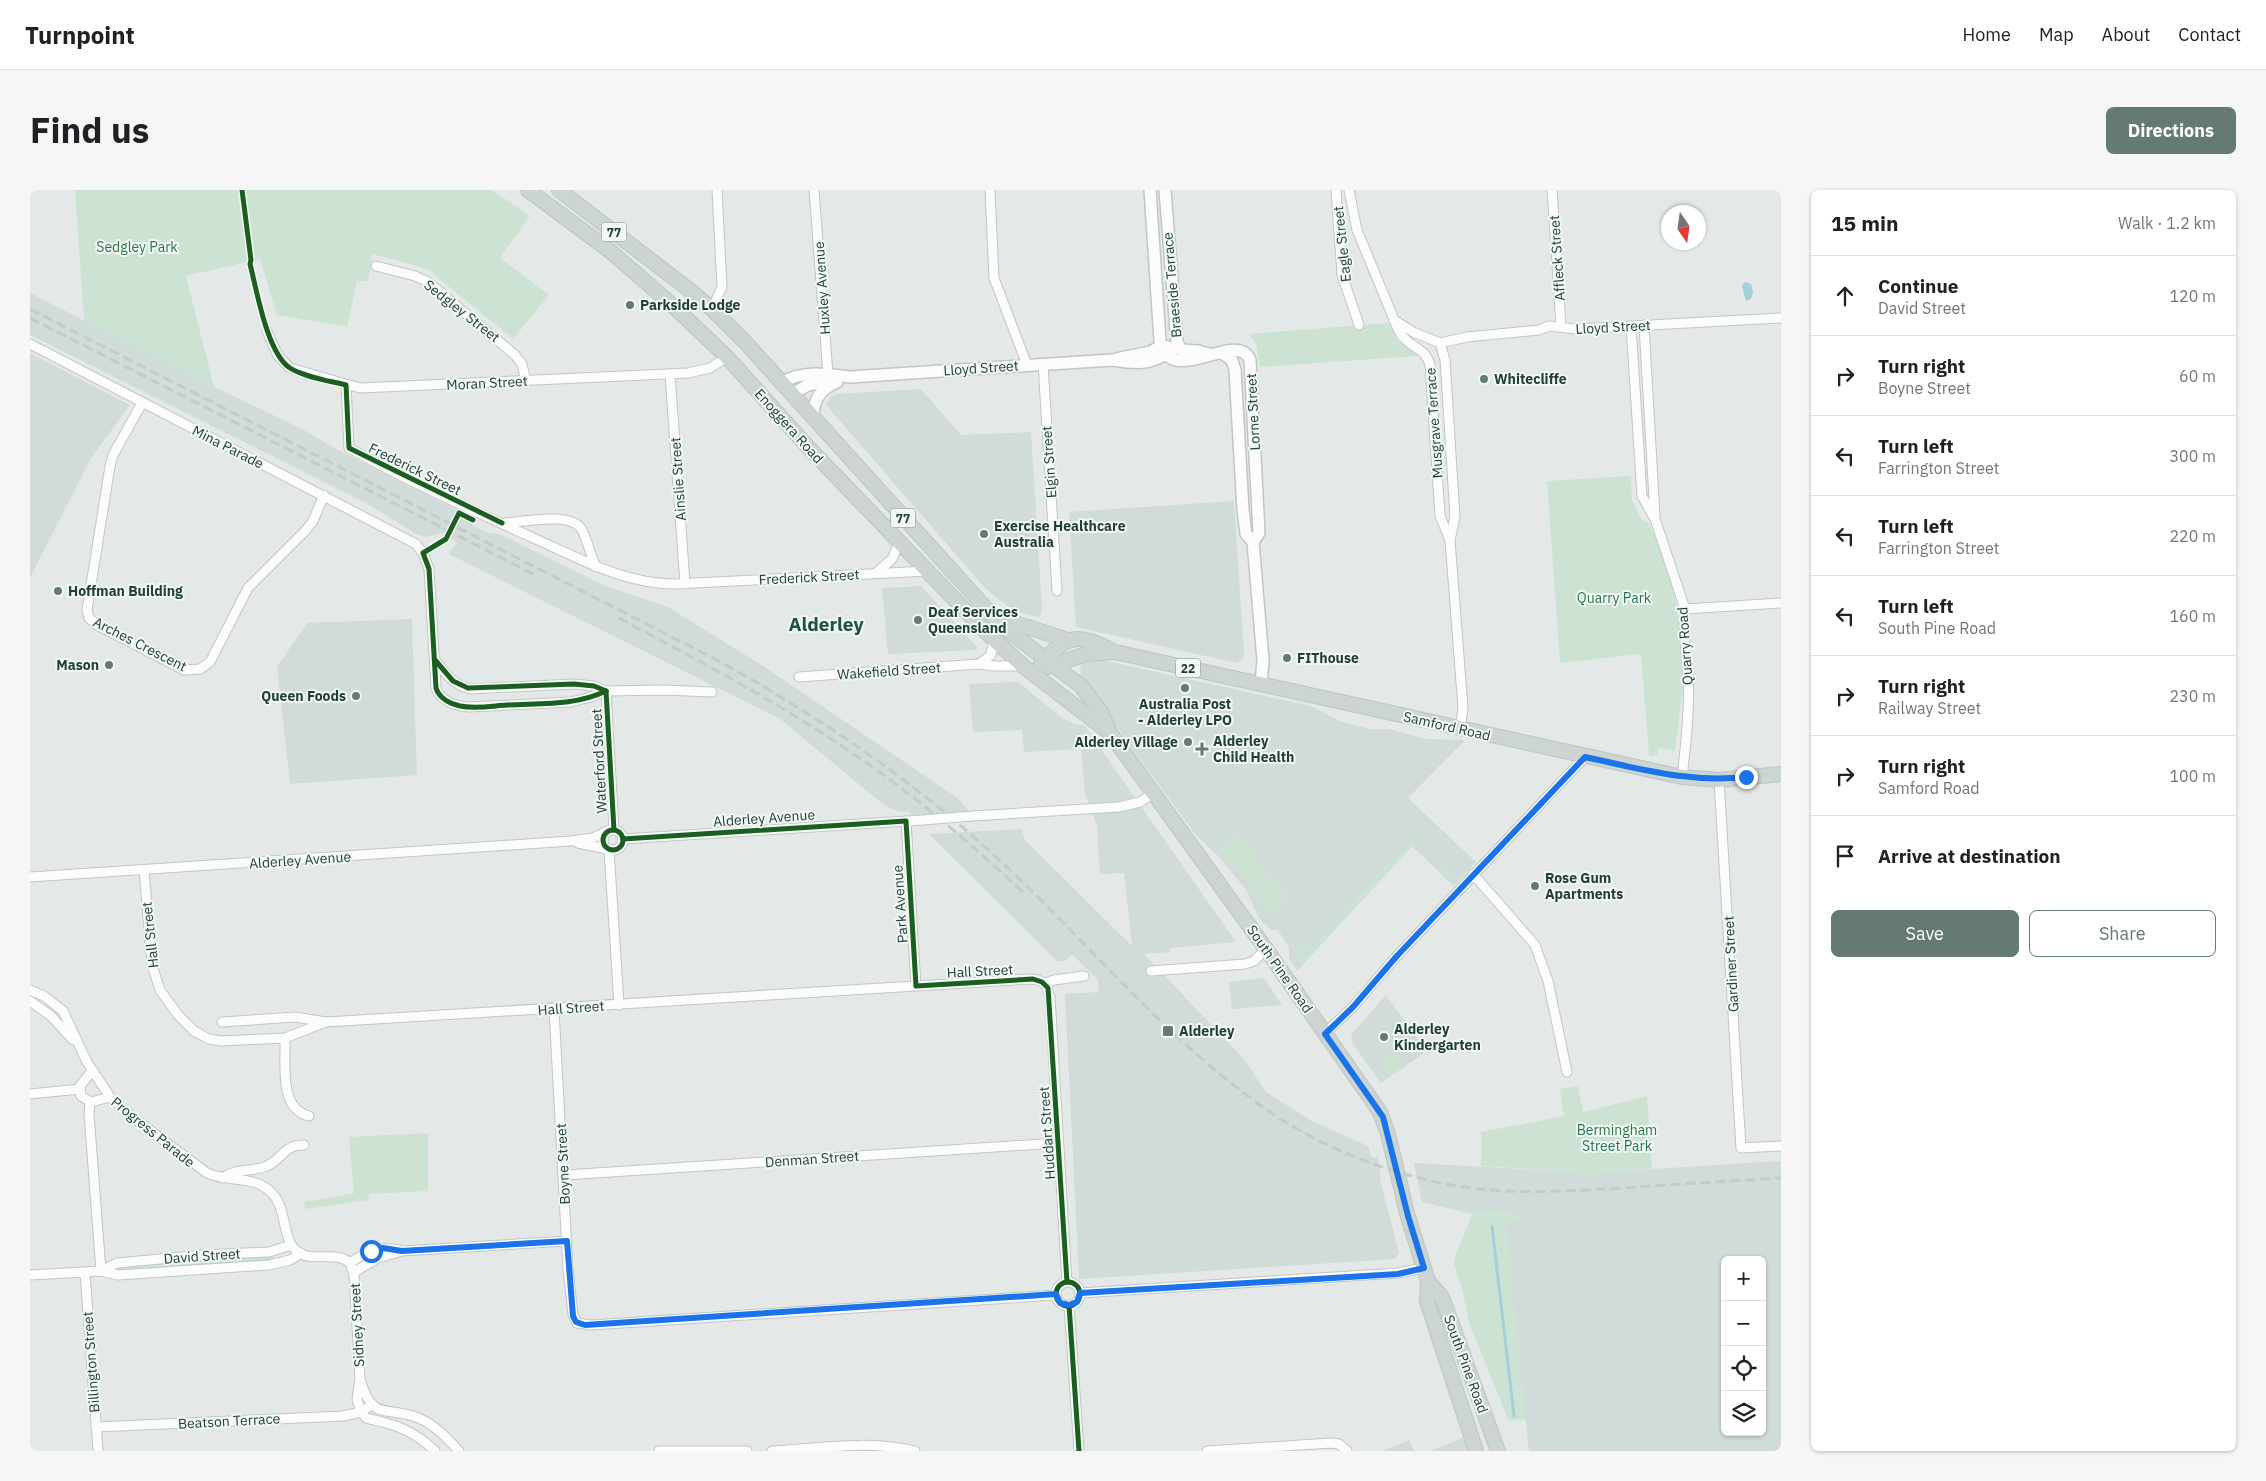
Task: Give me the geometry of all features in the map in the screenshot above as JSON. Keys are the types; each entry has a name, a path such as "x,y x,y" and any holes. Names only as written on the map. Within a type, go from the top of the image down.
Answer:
{"main road":[{"name":"Enoggera Road","path":"528,190 573,223 640,277 727,358 899,543 994,640 1031,671"},
{"name":"Enoggera Road","path":"559,190 712,309 745,342 963,585 1012,635 1050,657"},
{"path":"727,358 745,342"},
{"path":"774,408 776,391 782,383"},
{"path":"774,408 792,394"},
{"path":"996,617 1068,640"},
{"path":"1050,657 1052,634"},
{"name":"Samford Road","path":"1031,671 1068,640 1077,639 1099,643 1115,652"},
{"name":"Samford Road","path":"1050,657 1115,652 1682,778 1719,780 1781,774"},
{"name":"South Pine Road","path":"1050,657 1084,690 1101,712 1110,733 1266,949 1383,1117 1408,1216 1426,1275 1428,1301 1476,1451"},
{"name":"South Pine Road","path":"1031,671 1110,733"},
{"name":"South Pine Road","path":"1426,1275 1442,1296 1498,1451"}],"street":[{"path":"712,309 722,287 717,190"},
{"name":"Huxley Avenue","path":"814,190 828,380"},
{"path":"990,190 994,278 1027,365"},
{"name":"Braeside Terrace","path":"1150,190 1163,351"},
{"name":"Braeside Terrace","path":"1165,190 1183,352 1222,353"},
{"name":"Eagle Street","path":"1336,190 1342,275 1359,325"},
{"name":"Eagle Street","path":"1349,190 1357,230 1394,320"},
{"name":"Affleck Street","path":"1552,190 1561,326"},
{"name":"Sedgley Street","path":"376,266 416,276 431,285 515,355 522,364 526,381"},
{"name":"Lloyd Street","path":"1440,343 1461,338 1561,326 1576,330 1781,318"},
{"path":"1394,320 1413,332 1440,343"},
{"name":"Musgrave Terrace","path":"1394,320 1403,340 1423,352 1430,364 1440,516 1450,540"},
{"name":"Quarry Road","path":"1644,325 1656,518 1685,609 1683,623 1688,675 1686,742 1682,778"},
{"name":"Quarry Road","path":"1631,326 1642,496 1656,518"},
{"name":"Moran Street","path":"267,331 278,356 290,368 346,386 364,389 670,374 703,370 727,358"},
{"name":"Musgrave Terrace","path":"1440,343 1446,360 1455,517 1450,540 1463,708 1460,729"},
{"name":"Mina Parade","path":"30,344 409,540 423,553 429,571 435,660"},
{"name":"Lorne Street","path":"1222,353 1242,350 1248,356 1250,363 1259,533 1253,542"},
{"path":"1163,351 1173,360 1183,352"},
{"name":"Lloyd Street","path":"782,383 798,376 828,380 1112,360 1144,363 1156,361 1163,351"},
{"name":"Lorne Street","path":"1222,353 1230,358 1234,365 1243,510 1246,534 1253,542 1263,660 1260,684"},
{"name":"Elgin Street","path":"1043,364 1058,590"},
{"name":"Ainslie Street","path":"670,374 685,584"},
{"path":"792,394 808,385 828,380"},
{"path":"813,418 816,399 828,380"},
{"name":"Frederick Street","path":"346,386 349,448 502,524 596,566 644,580 685,584 927,571"},
{"name":"Arches Crescent","path":"142,403 113,455 110,466 86,610 89,618 97,625 184,670 200,670 210,662 248,588 306,530 324,495"},
{"path":"502,524 555,519 573,522 582,530 596,566"},
{"name":"Frederick Street","path":"876,573 890,562 899,543"},
{"path":"1685,609 1781,603"},
{"path":"980,664 991,655 994,640"},
{"path":"435,660 453,681 468,688 574,684 594,686 606,691 712,692"},
{"path":"435,660 438,692 447,701 460,706 571,702 586,699 606,691"},
{"name":"Wakefield Street","path":"799,677 980,664 1031,671"},
{"name":"Waterford Street","path":"606,691 611,831"},
{"path":"1325,1034 1353,1007 1396,957 1585,757"},
{"name":"Gardiner Street","path":"1719,780 1741,1148 1781,1146"},
{"name":"Alderley Avenue","path":"623,839 1125,807 1140,802 1153,793"},
{"name":"Park Avenue","path":"906,821 916,986"},
{"path":"608,850 616,850 621,847 623,839 620,833 611,831 603,841 608,850 619,1005"},
{"name":"Alderley Avenue","path":"30,877 571,841 592,838 611,831"},
{"name":"Alderley Avenue","path":"571,841 608,850"},
{"name":"Hall Street","path":"144,870 152,970 162,993 183,1020 197,1033 212,1040 285,1038 326,1022"},
{"path":"1474,874 1535,945 1548,981 1567,1072"},
{"path":"1151,971 1245,964 1254,961 1266,949"},
{"name":"Hall Street","path":"222,1022 295,1017 326,1022 1030,979 1038,980 1044,984 1054,980 1084,976"},
{"name":"Huddart Street","path":"1044,984 1050,998 1067,1282"},
{"name":"Progress Parade","path":"30,990 48,999 63,1011 79,1048 110,1097 198,1168 222,1178 251,1182 270,1190 282,1209 291,1245"},
{"name":"Progress Parade","path":"30,1001 55,1019 79,1048"},
{"name":"Boyne Street","path":"554,1009 567,1241 574,1319 582,1325 1056,1294"},
{"path":"285,1038 289,1101 297,1111 309,1116"},
{"path":"92,1071 82,1082 81,1096 90,1102 110,1097"},
{"path":"30,1094 80,1089"},
{"path":"90,1102 89,1114 101,1271"},
{"name":"Denman Street","path":"564,1175 1058,1143"},
{"path":"222,1178 238,1171 266,1166 290,1147 304,1145"},
{"path":"402,1251 378,1258 354,1272 350,1262 379,1248 402,1251 567,1241"},
{"path":"291,1245 301,1254"},
{"name":"David Street","path":"30,1276 101,1271 117,1263 203,1255 269,1252 291,1245"},
{"name":"David Street","path":"101,1271 118,1275 269,1265 290,1260 301,1254 316,1257 340,1257 350,1262"},
{"name":"Sidney Street","path":"354,1272 360,1378 357,1400 361,1412"},
{"name":"Billington Street","path":"85,1273 98,1451"},
{"path":"1080,1293 1398,1274 1426,1275"},
{"path":"1067,1282 1076,1285 1080,1293 1077,1302 1069,1305 1060,1303 1056,1294 1058,1286 1067,1282"},
{"path":"1069,1305 1079,1451"},
{"name":"Sidney Street","path":"360,1378 365,1395 372,1406"},
{"path":"372,1406 381,1410 398,1412 420,1419 436,1429 459,1451"},
{"name":"Beatson Terrace","path":"96,1427 344,1416 361,1412 372,1406"},
{"path":"361,1412 368,1419 388,1424 418,1436 434,1451"},
{"path":"1207,1451 1331,1443 1339,1444 1347,1451"},
{"path":"772,1451 879,1445 915,1451"},
{"path":"659,1451 747,1451"}],"shaded area":[{"path":"30,293 214,387 302,429 338,450 468,516 472,525 488,533 500,534 605,586 668,607 763,666 959,799 969,812 911,815 909,812 897,811 884,805 780,719 449,554 457,542 441,533 427,537 416,534 366,503 30,335"},
{"path":"30,353 130,405 91,458 30,578"},
{"path":"921,389 961,435 1031,432 1042,608 1041,614 1038,617 1018,612 1000,601 985,588 826,405 830,397 837,394"},
{"path":"1234,501 1243,659 1236,663 1076,627 1069,512"},
{"name":"Deaf Services Queensland","path":"921,586 977,647 976,650 888,654 882,588"},
{"path":"412,619 417,775 290,784 277,667 307,623"},
{"path":"1097,659 1311,706 1342,722 1370,729 1389,729 1426,739 1465,740 1408,798 1476,862 1454,886 1412,846 1297,971 1289,958 1289,947 1278,930 1271,930 1259,918 1246,890 1221,859 1195,834 1085,684 1081,676 1080,666 1084,662"},
{"path":"1018,682 1061,717 1074,724 1084,725 1236,942 1170,948 1170,952 1144,954 1244,1059 1266,1092 1312,1121 1368,1146 1372,1158 1378,1156 1381,1184 1399,1252 1395,1259 1079,1279 1065,994 1099,992 1098,980 1072,954 1065,961 1057,961 929,834 1021,829 1025,840 1132,946 1124,873 1100,874 1097,826 1085,793 1081,749 1024,752 1022,730 973,732 969,684"},
{"path":"1264,978 1282,1005 1232,1009 1229,982"},
{"name":"Alderley Kindergarten","path":"1386,995 1427,1051 1381,1083 1353,1044 1351,1035"},
{"path":"1781,1161 1781,1451 1529,1451 1505,1222 1422,1202 1414,1163 1591,1173"},
{"path":"1465,1437 1470,1451 1431,1451"},
{"path":"1409,1440 1414,1451 1383,1451"}],"green space":[{"name":"Sedgley Park","path":"75,190 492,190 530,216 500,258 549,295 513,339 427,269 373,254 368,281 357,281 347,327 277,315 260,259 186,276 214,387 84,321"},
{"path":"1389,323 1397,340 1417,356 1260,367 1256,344 1249,334"},
{"name":"Quarry Park","path":"1631,476 1632,500 1641,519 1649,524 1660,547 1674,592 1684,676 1675,751 1659,748 1657,755 1649,756 1641,654 1560,663 1547,481"},
{"path":"1235,835 1257,855 1252,860 1289,895 1266,916 1248,883 1220,849 1231,836"},
{"path":"1414,838 1420,841 1415,847 1441,871 1446,865 1456,875 1449,882 1412,846 1301,966 1295,956 1295,948 1302,943 1310,950 1399,852 1406,847 1411,839"},
{"path":"1394,1056 1402,1068 1389,1077 1381,1065"},
{"name":"Bermingham Street Park","path":"1578,1086 1583,1112 1647,1096 1652,1169 1591,1173 1481,1166 1481,1132 1564,1116 1560,1089"},
{"path":"428,1133 428,1191 369,1194 368,1200 305,1209 304,1202 354,1193 349,1137"},
{"path":"1479,1211 1518,1213 1522,1220 1505,1222 1526,1419 1509,1421 1469,1323 1463,1292 1454,1264 1456,1254 1472,1215"},
{"path":"272,1256 273,1260 119,1271 118,1268"}],"water":[{"path":"1745,282 1751,284 1753,292 1751,299 1746,301 1742,286"}],"waterway":[{"path":"1492,1226 1514,1416"}],"railway":[{"path":"30,309 719,661 824,724 922,794 984,846 1054,913 1156,1017 1228,1081 1288,1124 1334,1148 1408,1175 1457,1186 1499,1191 1562,1191 1781,1178"},
{"path":"30,318 537,576"},
{"path":"619,618 768,700 855,755 943,821 1025,894"}],"cycle path":[{"path":"242,190 250,264 269,336 282,360 290,368 310,376 346,385 349,448 502,523"},
{"path":"473,520 459,513 446,539 423,553 429,569 436,688 440,695 445,700 456,705 478,707 557,703 582,699 606,691"},
{"path":"435,660 453,681 468,688 574,684 594,686 606,691"},
{"path":"606,691 614,830"},
{"path":"623,839 906,821 916,986 1033,979 1042,982 1048,988 1067,1282"},
{"path":"609,830 617,830 623,836 623,840 623,844 617,850 609,850 603,844 603,836 609,830"},
{"path":"1068,1282 1073,1283 1079,1289 1080,1294 1079,1299 1073,1305 1068,1306 1063,1305 1057,1299 1056,1294 1057,1289 1063,1283 1068,1282"},
{"path":"1069,1305 1079,1451"}],"place":[{"name":"Parkside Lodge","path":"630,305"},
{"name":"Whitecliffe","path":"1484,379"},
{"name":"Exercise Healthcare Australia","path":"984,534"},
{"name":"Hoffman Building","path":"58,591"},
{"name":"Deaf Services Queensland","path":"918,620"},
{"name":"FIThouse","path":"1287,658"},
{"name":"Mason","path":"109,665"},
{"name":"Australia Post - Alderley LPO","path":"1185,688"},
{"name":"Queen Foods","path":"356,696"},
{"name":"Alderley Village","path":"1188,742"},
{"name":"Alderley Child Health","path":"1202,749"},
{"name":"Rose Gum Apartments","path":"1535,886"},
{"name":"Alderley","path":"1168,1031"},
{"name":"Alderley Kindergarten","path":"1384,1037"}],"district":[{"name":"Alderley","path":"826,624"}],"route":[{"path":"371,1251 379,1248 402,1251 567,1241 573,1316 576,1322 585,1325 1056,1294 1060,1303 1069,1305 1077,1302 1080,1293 1398,1274 1424,1268 1408,1216 1383,1117 1325,1034 1344,1017 1468,878 1474,874 1585,757 1682,778 1719,780 1746,777"}]}
